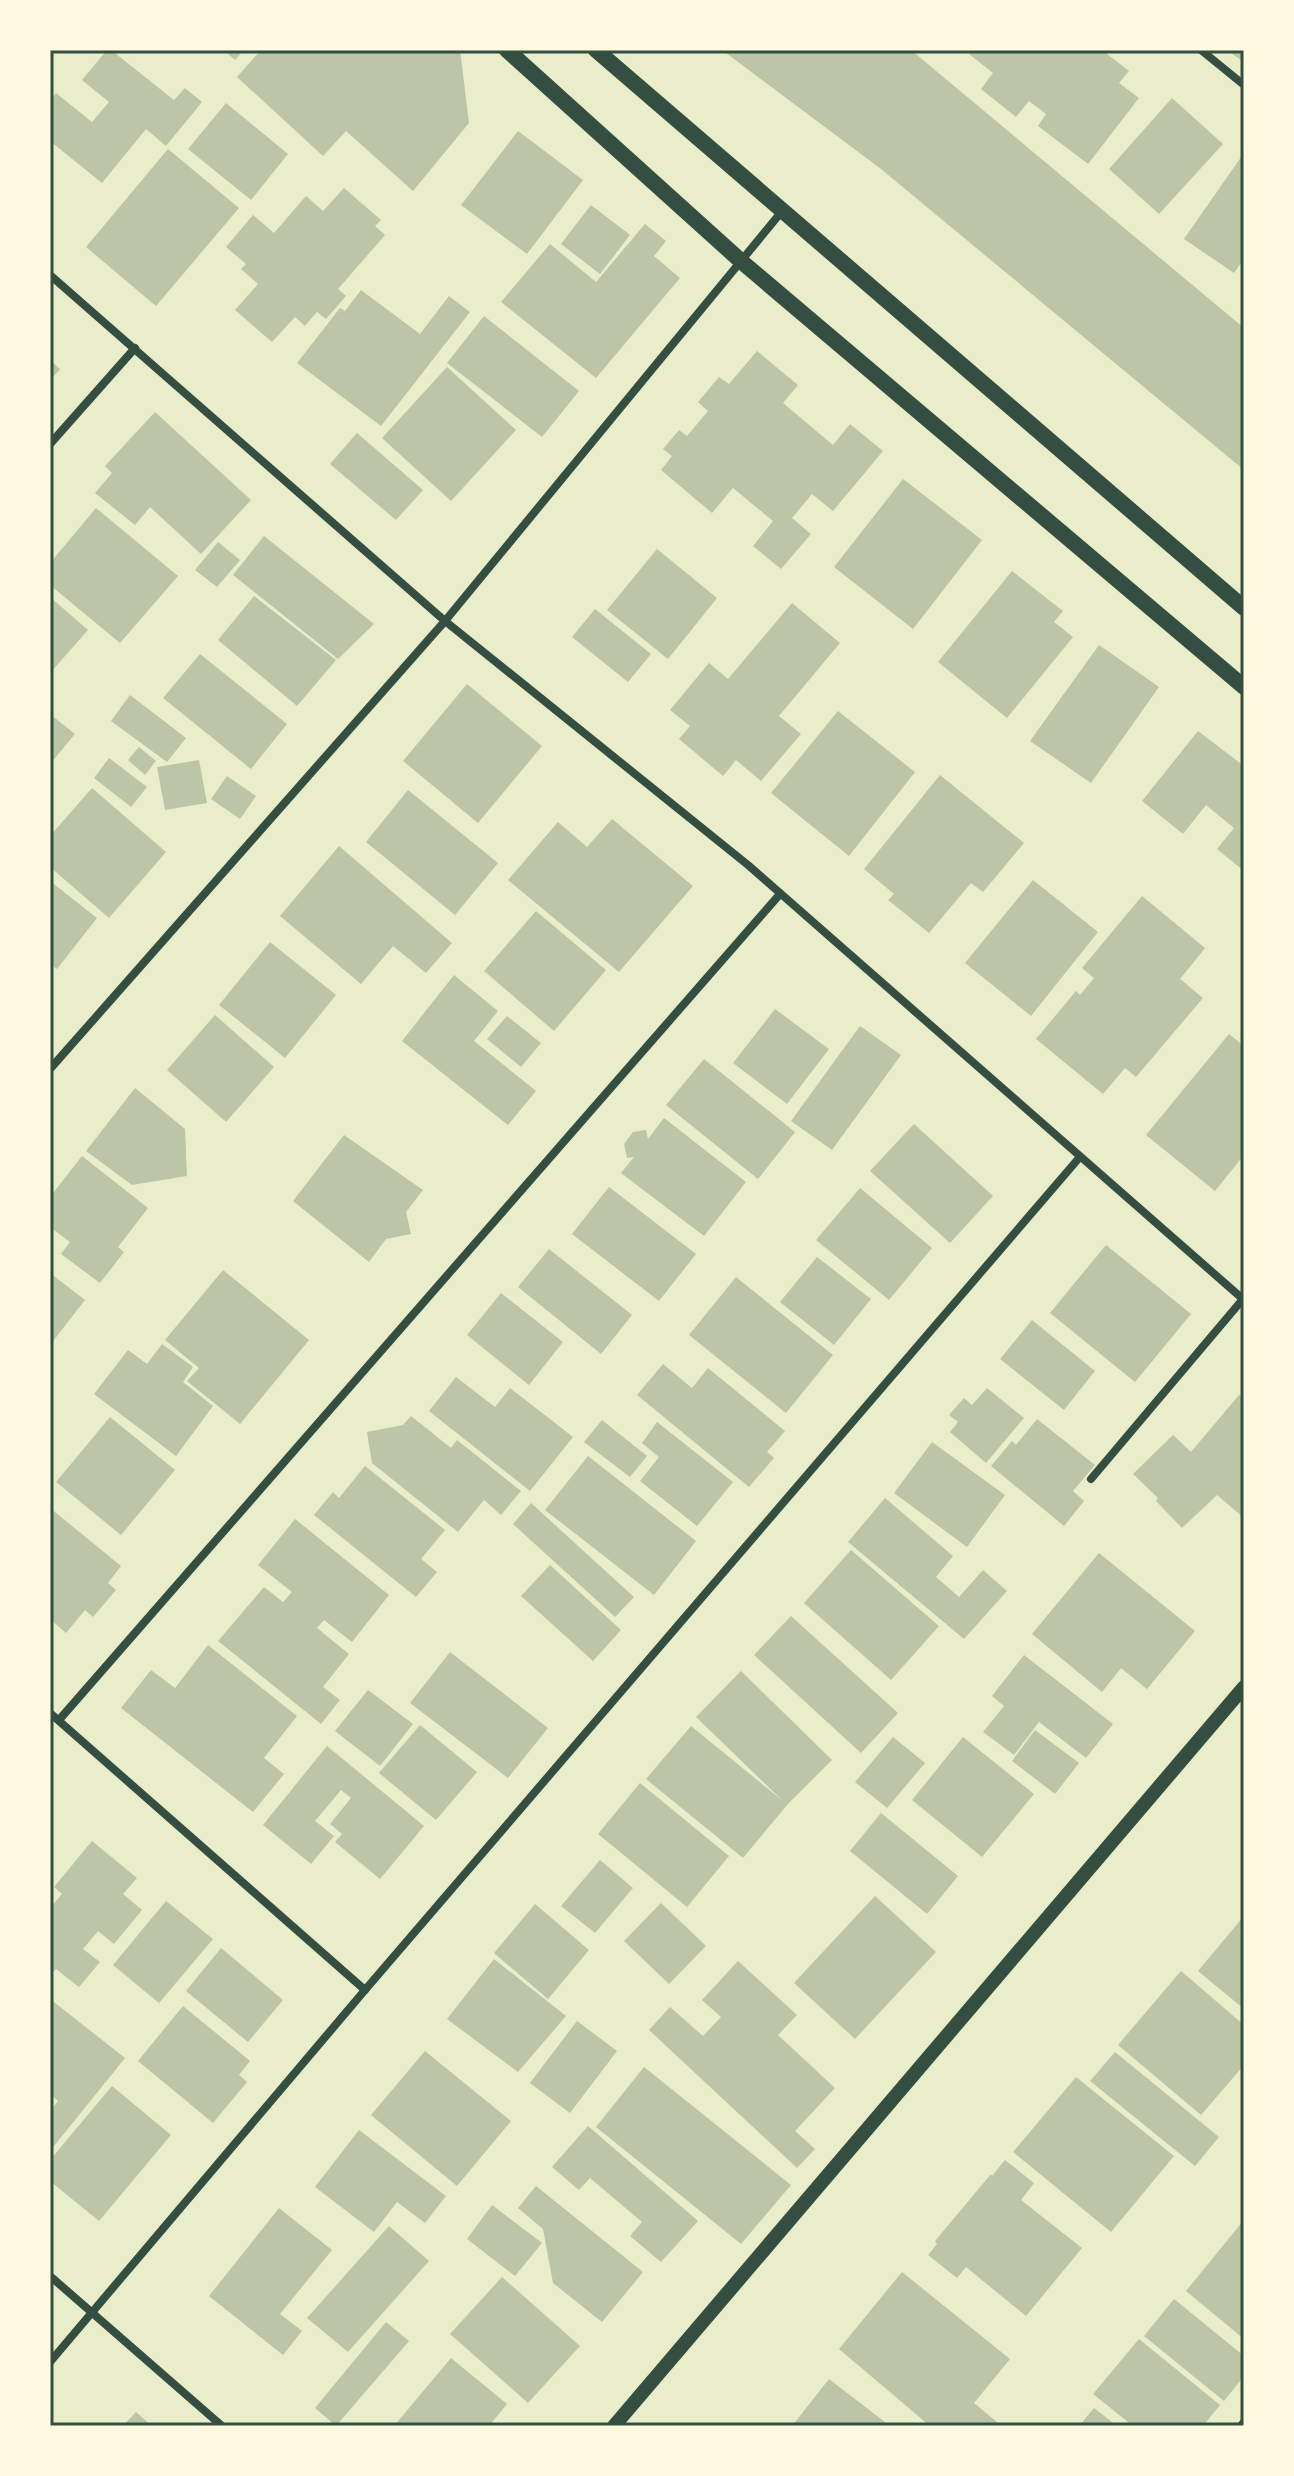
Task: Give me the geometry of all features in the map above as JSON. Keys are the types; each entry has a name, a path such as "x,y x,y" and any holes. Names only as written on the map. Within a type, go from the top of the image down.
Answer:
{"main road":[{"path":"507,50 742,262 1244,687"},
{"path":"596,50 1244,608"}],"street":[{"path":"1201,50 1244,85"},
{"path":"50,1069 445,621 783,210"},
{"path":"50,275 445,621 780,894 1244,1299 1091,1479"},
{"path":"50,444 135,348"},
{"path":"59,1720 780,894"},
{"path":"50,2362 1079,1158"},
{"path":"614,2426 1244,1687"},
{"path":"50,1713 365,1990"},
{"path":"50,2276 222,2426"}],"building":[{"path":"107,50 174,100 185,88 202,102 166,146 146,129 102,183 50,141 50,101 56,93 92,122 109,102 82,80"},
{"path":"224,50 244,50 235,60"},
{"path":"258,50 460,50 469,123 413,191 346,131 323,156 237,77"},
{"path":"722,50 911,50 1244,328 1244,470 881,169"},
{"path":"973,50 1102,50 1129,71 1119,83 1139,98 1088,164 1038,126 1046,114 1029,101 1016,117 981,89 993,73 969,54"},
{"path":"1226,50 1244,50 1244,60 1243,61"},
{"path":"1172,98 1223,144 1159,214 1109,169"},
{"path":"226,103 288,154 251,200 188,149"},
{"path":"518,131 583,180 527,254 461,205"},
{"path":"168,149 239,208 156,306 86,247"},
{"path":"1244,153 1244,259 1234,273 1184,239"},
{"path":"344,188 381,220 375,226 385,235 338,289 346,296 326,319 317,312 305,326 295,317 272,342 235,310 258,284 241,269 246,264 226,247 253,215 274,233 306,196 323,211"},
{"path":"591,205 630,235 600,274 561,244"},
{"path":"645,224 666,241 654,256 680,278 596,378 501,302 550,244 596,282"},
{"path":"361,290 420,334 449,296 470,312 381,426 297,363 340,308 345,311"},
{"path":"484,316 579,391 542,437 447,363"},
{"path":"757,351 798,385 783,403 833,445 850,424 883,451 833,511 812,494 792,518 811,534 781,569 753,546 773,521 733,488 712,513 661,470 672,456 663,449 679,430 687,436 708,411 698,402 719,377 729,384"},
{"path":"50,360 60,369 50,381"},
{"path":"447,367 516,430 451,501 382,438"},
{"path":"155,412 251,500 201,554 150,507 135,525 95,493 112,473 105,466"},
{"path":"357,433 423,490 396,520 330,464"},
{"path":"903,479 982,540 913,629 834,567"},
{"path":"96,508 178,576 120,643 50,585 50,563"},
{"path":"264,536 374,624 338,659 233,575"},
{"path":"218,542 240,560 217,587 195,570"},
{"path":"657,549 717,598 668,659 607,610"},
{"path":"1012,571 1063,611 1054,622 1073,637 1007,718 938,662"},
{"path":"254,596 336,660 297,706 218,640"},
{"path":"50,597 88,630 50,673"},
{"path":"792,603 840,643 779,716 801,734 761,781 736,760 723,776 679,739 690,726 670,710 709,663 728,679"},
{"path":"595,609 651,654 628,682 572,637"},
{"path":"1099,645 1159,687 1091,783 1030,741"},
{"path":"200,654 287,724 251,769 163,698"},
{"path":"467,684 542,746 478,823 403,761"},
{"path":"130,695 186,738 167,762 111,721"},
{"path":"838,711 915,772 849,856 771,793"},
{"path":"50,714 75,734 50,764"},
{"path":"1198,731 1244,766 1244,871 1217,849 1234,828 1206,805 1183,834 1142,801"},
{"path":"139,747 156,761 145,775 128,760"},
{"path":"109,758 147,787 131,807 94,778"},
{"path":"199,760 207,803 165,810 157,767"},
{"path":"940,775 1024,843 983,892 971,883 929,933 888,900 894,894 864,869"},
{"path":"227,776 256,796 240,819 211,799"},
{"path":"92,788 166,852 109,918 50,867 50,836"},
{"path":"408,790 498,863 455,915 366,842"},
{"path":"612,819 693,886 619,972 508,880 558,822 587,847"},
{"path":"339,846 452,943 426,973 393,946 361,984 280,916"},
{"path":"1033,880 1098,932 1031,1016 965,963"},
{"path":"50,881 97,918 57,969 50,964"},
{"path":"1142,896 1205,948 1180,979 1203,998 1136,1077 1125,1068 1103,1094 1036,1039 1076,991 1080,995 1094,978 1082,968"},
{"path":"536,911 606,970 554,1031 484,971"},
{"path":"270,942 336,995 285,1058 219,1005"},
{"path":"454,975 498,1011 474,1041 536,1091 508,1125 402,1041"},
{"path":"775,1009 829,1049 787,1104 733,1063"},
{"path":"215,1015 274,1067 226,1122 167,1070"},
{"path":"507,1016 541,1043 521,1067 487,1039"},
{"path":"860,1026 901,1055 832,1150 791,1121"},
{"path":"1229,1034 1244,1046 1244,1155 1215,1191 1146,1135"},
{"path":"704,1059 795,1132 758,1179 666,1105"},
{"path":"135,1088 185,1129 187,1176 132,1185 86,1151"},
{"path":"664,1118 746,1182 704,1236 621,1173 634,1157 627,1158 624,1144 633,1132 646,1130 648,1139"},
{"path":"914,1124 993,1196 950,1243 870,1171"},
{"path":"344,1135 423,1190 406,1212 411,1234 386,1239 369,1262 293,1201"},
{"path":"82,1156 148,1208 118,1247 124,1252 100,1283 61,1254 70,1242 50,1227 50,1197"},
{"path":"609,1187 696,1254 659,1301 572,1234"},
{"path":"860,1188 932,1248 889,1300 816,1240"},
{"path":"1106,1245 1191,1314 1135,1382 1050,1313"},
{"path":"549,1249 632,1315 601,1354 518,1287"},
{"path":"817,1257 871,1299 834,1345 780,1302"},
{"path":"223,1270 309,1340 240,1424 187,1381 199,1368 165,1340"},
{"path":"50,1273 85,1300 50,1345"},
{"path":"736,1277 833,1355 786,1413 689,1335"},
{"path":"501,1293 563,1342 529,1385 467,1335"},
{"path":"1032,1320 1095,1371 1064,1410 1000,1359"},
{"path":"162,1344 193,1367 183,1382 213,1406 176,1456 94,1394 128,1350 147,1364"},
{"path":"663,1364 692,1388 708,1368 785,1431 767,1452 774,1458 749,1487 637,1395"},
{"path":"456,1377 495,1407 510,1388 573,1437 530,1491 429,1411"},
{"path":"987,1388 1024,1418 986,1463 950,1432 958,1422 949,1415 964,1398 972,1405"},
{"path":"1239,1395 1244,1399 1244,1518 1217,1495 1182,1528 1133,1474 1173,1435 1191,1452"},
{"path":"411,1416 451,1448 457,1440 521,1491 501,1515 484,1500 458,1532 372,1463 367,1432 403,1425"},
{"path":"110,1417 175,1470 121,1535 56,1482"},
{"path":"1037,1419 1095,1465 1073,1491 1084,1501 1064,1526 991,1466 1012,1441 1016,1445"},
{"path":"602,1420 647,1456 630,1477 584,1442"},
{"path":"657,1422 733,1482 697,1526 640,1481 659,1457 642,1443"},
{"path":"932,1442 1005,1495 967,1547 894,1493"},
{"path":"588,1456 696,1541 654,1595 545,1510"},
{"path":"365,1466 445,1530 421,1559 437,1572 416,1597 314,1515 333,1492 339,1498"},
{"path":"885,1498 953,1556 936,1577 959,1597 983,1570 1007,1591 964,1639 848,1542"},
{"path":"531,1503 634,1597 615,1617 513,1524"},
{"path":"50,1508 121,1566 108,1583 116,1590 93,1617 85,1610 66,1633 50,1619"},
{"path":"295,1519 389,1595 352,1642 324,1620 317,1628 349,1654 323,1687 340,1700 321,1724 218,1641 264,1587 283,1602 292,1592 258,1565"},
{"path":"851,1550 939,1626 891,1680 804,1603"},
{"path":"1099,1553 1195,1631 1147,1689 1121,1668 1102,1692 1032,1634"},
{"path":"550,1565 621,1630 593,1661 521,1596"},
{"path":"791,1616 898,1713 861,1753 754,1655"},
{"path":"208,1645 297,1716 264,1758 284,1774 253,1812 121,1708 151,1670 175,1688"},
{"path":"450,1652 548,1728 508,1778 410,1703"},
{"path":"1024,1655 1113,1724 1086,1758 1039,1722 1014,1755 983,1732 1004,1706 992,1696"},
{"path":"741,1671 832,1760 787,1805 743,1858 646,1779 691,1726 783,1801 696,1717"},
{"path":"368,1690 413,1724 380,1766 335,1731"},
{"path":"420,1725 477,1772 436,1820 379,1773"},
{"path":"1035,1730 1079,1763 1055,1794 1012,1761"},
{"path":"893,1737 925,1763 887,1808 855,1782"},
{"path":"963,1737 1034,1794 982,1857 912,1800"},
{"path":"327,1746 424,1826 380,1879 335,1842 342,1834 330,1824 351,1798 341,1790 315,1821 334,1836 311,1864 263,1825"},
{"path":"640,1783 729,1856 687,1907 598,1834"},
{"path":"881,1813 958,1876 927,1914 850,1851"},
{"path":"92,1841 137,1878 123,1894 142,1910 114,1944 98,1931 83,1949 100,1962 79,1987 56,1969 50,1976 50,1908 62,1894 54,1887"},
{"path":"600,1860 633,1888 595,1933 561,1906"},
{"path":"875,1896 936,1952 855,2039 794,1983"},
{"path":"166,1901 213,1939 159,2003 113,1965"},
{"path":"661,1903 706,1946 669,1984 624,1941"},
{"path":"535,1904 589,1950 548,1999 494,1953"},
{"path":"1244,1916 1244,2009 1198,1971"},
{"path":"221,1948 283,2000 248,2042 186,1991"},
{"path":"494,1959 566,2016 518,2072 447,2019"},
{"path":"738,1961 797,2015 778,2035 835,2088 795,2131 815,2149 797,2168 649,2030 670,2007 703,2036 721,2017 702,2000"},
{"path":"1181,1971 1244,2025 1244,2065 1201,2115 1118,2045"},
{"path":"50,1999 125,2058 50,2151 50,2111 58,2101 50,2094"},
{"path":"183,2006 250,2061 239,2075 247,2082 213,2123 138,2061"},
{"path":"577,2021 617,2051 570,2113 530,2083"},
{"path":"425,2051 511,2121 457,2186 371,2115"},
{"path":"1115,2052 1219,2137 1195,2166 1090,2081"},
{"path":"644,2067 791,2185 741,2244 596,2127"},
{"path":"1076,2077 1174,2156 1111,2232 1013,2152"},
{"path":"112,2086 171,2135 99,2221 50,2181 50,2160"},
{"path":"588,2126 698,2221 661,2262 630,2236 642,2222 590,2178 579,2190 552,2167"},
{"path":"359,2130 446,2196 425,2223 397,2202 374,2232 315,2187"},
{"path":"1005,2160 1034,2183 1021,2200 1082,2248 1026,2316 966,2267 957,2278 928,2255 937,2244 935,2241"},
{"path":"536,2186 643,2272 602,2322 553,2283 543,2229 518,2208"},
{"path":"492,2205 542,2243 515,2276 467,2239"},
{"path":"279,2208 332,2250 280,2314 302,2331 283,2355 209,2296"},
{"path":"1244,2220 1244,2339 1186,2291"},
{"path":"389,2226 429,2261 348,2352 307,2318"},
{"path":"902,2272 1010,2359 974,2403 1002,2426 930,2426 839,2349"},
{"path":"502,2277 580,2346 528,2403 450,2334"},
{"path":"1174,2299 1244,2356 1244,2376 1224,2401 1144,2336"},
{"path":"386,2322 409,2341 336,2426 315,2408"},
{"path":"1139,2339 1220,2405 1203,2426 1133,2426 1093,2394"},
{"path":"451,2358 507,2404 489,2426 394,2426"},
{"path":"829,2379 890,2426 792,2426"},
{"path":"1094,2408 1117,2426 1079,2426"},
{"path":"136,2412 152,2426 123,2426"}]}
